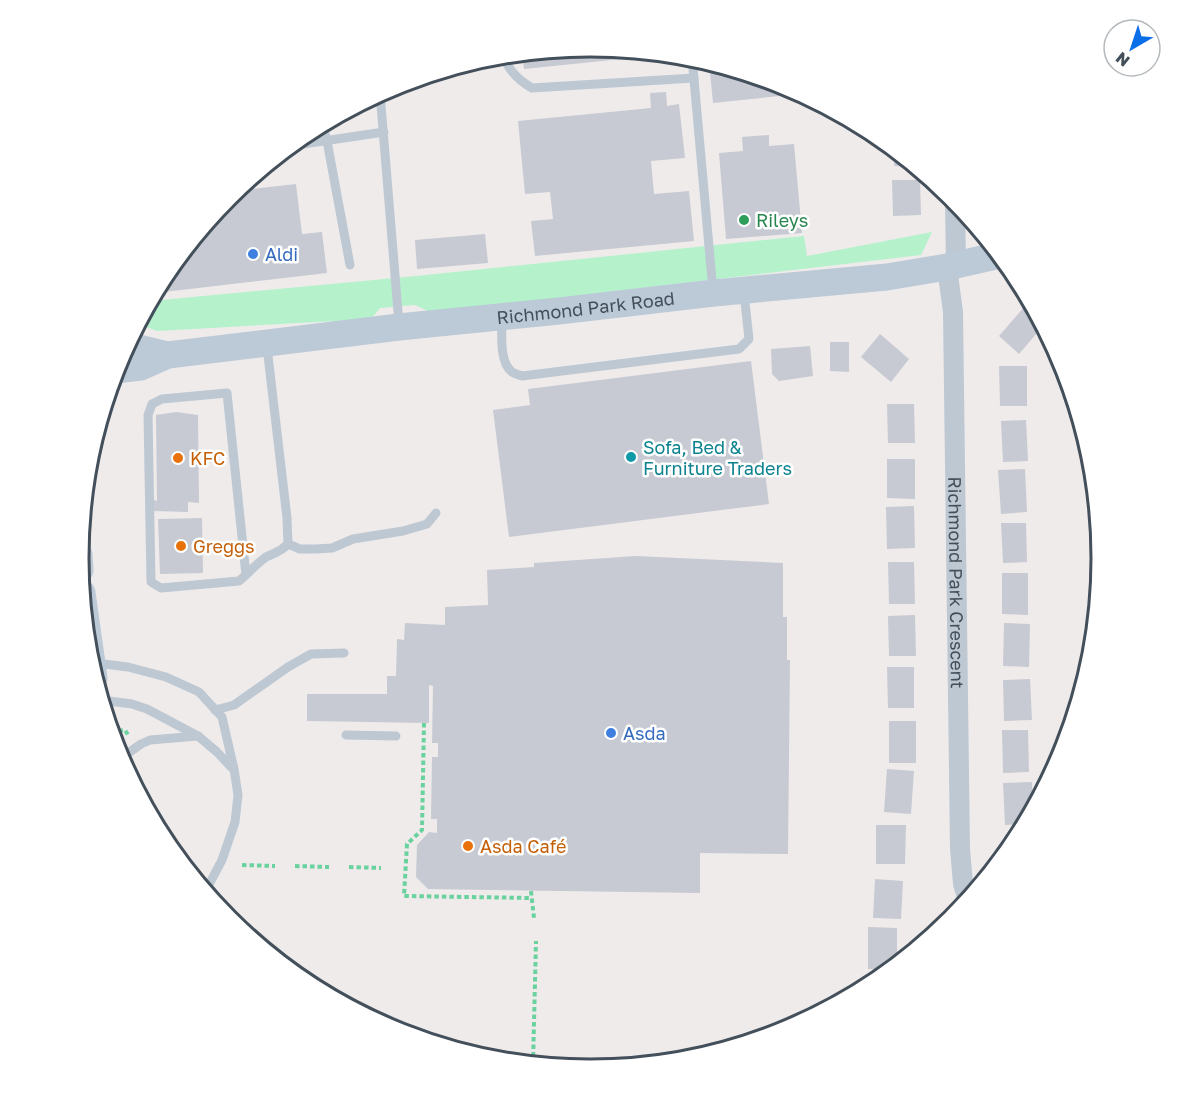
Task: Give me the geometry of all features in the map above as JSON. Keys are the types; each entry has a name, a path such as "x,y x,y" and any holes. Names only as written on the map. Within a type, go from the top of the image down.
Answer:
{"street":[{"name":"Richmond Park Crescent","path":"954,215 952,312 960,849 965,890"},
{"name":"Richmond Park Road","path":"136,347 168,354 714,293 887,277 990,257"},
{"name":"Richmond Park Road","path":"126,369 141,368 168,354"}],"lane":[{"path":"506,64 520,81 532,88 694,78"},
{"path":"693,68 714,293"},
{"path":"381,103 399,327"},
{"path":"309,143 384,132"},
{"path":"325,133 350,265"},
{"path":"502,317 502,352 511,372 522,376 739,349 749,339 744,290"},
{"path":"246,575 227,393 162,399 152,404 148,414 151,582 161,588 239,581 246,575 266,557 280,552 288,544 267,343"},
{"path":"288,544 300,549 332,548 353,539 403,531 427,524 436,513"},
{"path":"215,710 234,705 288,667 311,654 344,653"},
{"path":"101,667 128,667 166,677 200,692 222,717 238,795 235,822 222,860 210,884"},
{"path":"110,700 147,709 198,736 234,770"},
{"path":"346,735 396,735"},
{"path":"128,753 150,740 198,736"}],"path":[{"path":"424,723 422,830 407,844 404,896 532,898"},
{"path":"127,724 125,730 130,739"},
{"path":"120,731 125,730"},
{"path":"242,865 275,866"},
{"path":"295,866 329,867"},
{"path":"349,867 381,868"},
{"path":"531,891 534,918"},
{"path":"533,1056 536,941"}],"green space":[{"path":"932,232 921,255 432,313 415,305 380,308 371,319 157,331 146,327 160,300 804,236 807,256"}],"building":[{"path":"590,57 628,58 524,69 523,61 525,61"},
{"path":"710,72 783,96 713,103"},
{"path":"666,92 667,106 679,104 685,158 651,161 654,194 689,191 694,241 535,256 531,221 553,219 550,192 525,194 518,121 651,108 650,93"},
{"path":"769,135 769,146 794,144 802,233 726,239 719,153 743,151 742,137"},
{"path":"892,180 919,180 921,215 893,216"},
{"name":"Aldi","path":"296,184 302,234 322,232 327,273 166,292 213,228 252,189"},
{"path":"485,234 488,263 417,269 415,240"},
{"path":"1024,308 1037,333 1019,354 999,336"},
{"path":"880,334 909,359 891,382 861,357"},
{"path":"830,342 849,342 849,372 830,371"},
{"path":"810,346 813,376 779,381 772,374 771,349"},
{"name":"Sofa, Bed & Furniture Traders","path":"751,361 769,504 509,537 493,410 530,405 528,389"},
{"path":"999,366 1027,366 1027,406 1000,406"},
{"path":"887,404 914,404 915,443 888,443"},
{"name":"KFC","path":"176,412 198,415 199,503 188,502 188,512 153,511 154,500 157,501 156,415"},
{"path":"1026,420 1028,461 1003,462 1001,421"},
{"path":"887,459 915,459 915,499 887,498"},
{"path":"1025,469 1027,512 1001,514 998,470"},
{"path":"914,506 915,548 887,549 886,507"},
{"name":"Greggs","path":"202,518 203,573 160,574 158,519"},
{"path":"1001,523 1026,523 1027,562 1003,563"},
{"name":"Asda","path":"636,556 783,563 783,617 787,617 787,660 790,660 788,854 700,853 700,893 428,889 416,877 417,845 429,832 437,833 437,819 431,819 432,757 438,757 438,743 432,743 433,686 429,685 429,723 307,721 307,694 387,694 387,676 396,676 397,639 404,640 405,623 445,625 445,607 488,605 487,570 534,567 534,563"},
{"path":"888,562 914,562 915,604 889,604"},
{"path":"1002,573 1028,573 1028,615 1002,614"},
{"path":"915,615 916,656 889,656 888,616"},
{"path":"1004,623 1030,624 1029,667 1003,666"},
{"path":"887,667 914,667 914,708 888,708"},
{"path":"1030,679 1032,720 1004,721 1003,680"},
{"path":"889,721 916,721 916,763 889,763"},
{"path":"1002,730 1028,730 1029,772 1003,773"},
{"path":"887,769 914,771 911,814 884,812"},
{"path":"1032,782 1032,792 1014,825 1005,825 1003,783"},
{"path":"876,825 906,825 905,864 876,864"},
{"path":"875,879 903,881 901,919 873,918"},
{"path":"868,927 897,928 897,953 876,969 868,969"}],"place":[{"name":"Rileys","path":"744,220"},
{"name":"Aldi","path":"253,254"},
{"name":"Sofa, Bed & Furniture Traders","path":"631,457"},
{"name":"KFC","path":"178,458"},
{"name":"Greggs","path":"181,546"},
{"name":"Asda","path":"611,733"},
{"name":"Asda Café","path":"468,846"}]}
